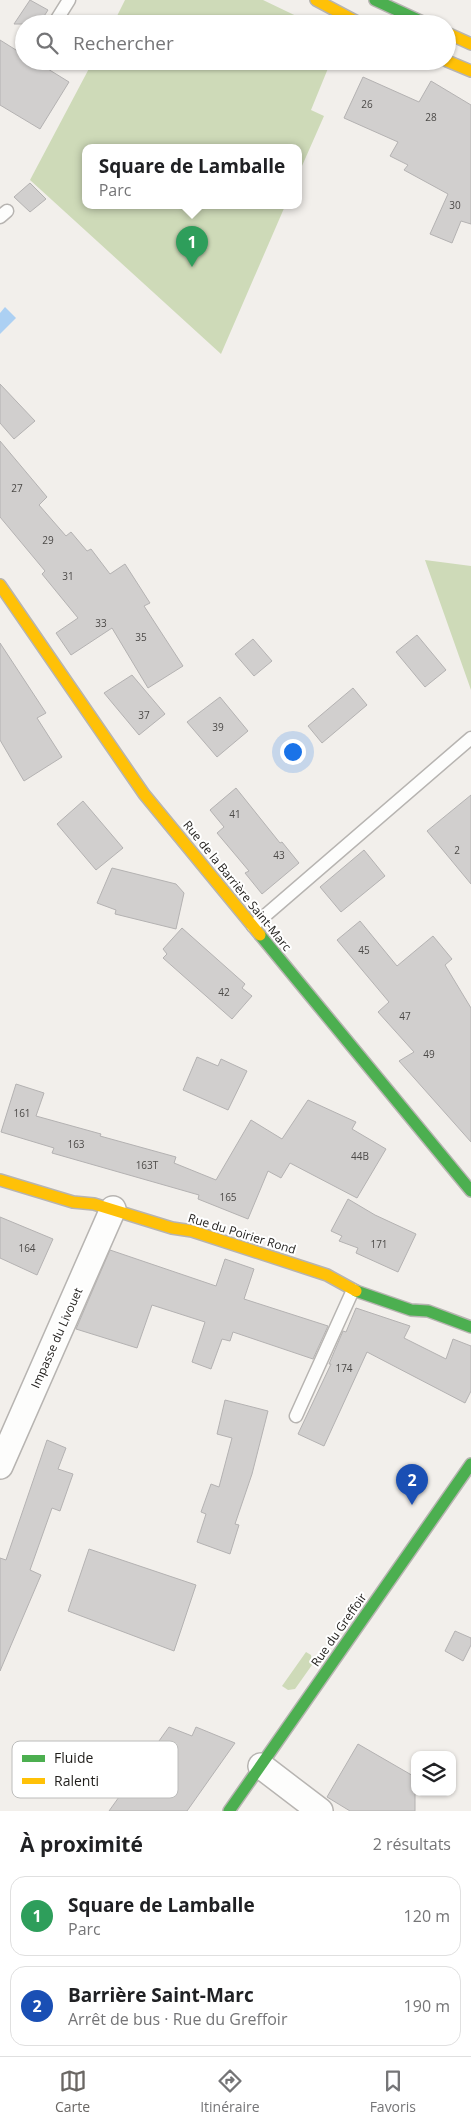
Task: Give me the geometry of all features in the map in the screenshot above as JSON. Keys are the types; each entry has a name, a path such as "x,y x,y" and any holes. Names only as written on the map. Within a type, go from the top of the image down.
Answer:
{"street":[{"path":"316,0 344,15"},
{"path":"375,0 408,15"},
{"path":"456,37 471,44"},
{"path":"456,65 471,71"},
{"name":"Rue de la Barrière Saint-Marc","path":"0,585 144,794 471,1191"},
{"name":"Rue du Poirier Rond","path":"0,1180 73,1202 94,1204 172,1228 192,1231 327,1275 353,1290 411,1310 428,1312 471,1327"},
{"name":"Impasse du Livouet","path":"0,1466 113,1209"},
{"name":"Rue du Greffoir","path":"229,1811 471,1464"},
{"path":"261,1766 320,1811"}],"lane":[{"path":"60,15 69,0"},
{"path":"252,926 471,738"},
{"path":"296,1416 353,1290"}],"green space":[{"path":"125,0 263,0 294,15 118,15"},
{"path":"88,70 327,70 311,110 324,116 302,166 302,144 82,144 82,209 284,209 221,354 30,180"},
{"path":"425,560 471,566 471,690"},
{"path":"306,1652 311,1655 312,1665 295,1689 288,1690 282,1686"}],"water":[{"path":"5,307 16,318 0,334 0,313"}],"building":[{"path":"30,0 48,10 45,15 20,15"},
{"path":"0,40 15,49 15,70 50,70 69,82 40,129 0,105"},
{"path":"363,77 419,102 431,81 471,105 471,224 461,221 452,243 430,234 448,194 404,170 408,165 390,156 398,142 344,118"},
{"path":"30,183 46,199 30,212 14,197"},
{"path":"0,384 35,421 14,439 0,423"},
{"path":"0,441 47,497 39,505 66,536 71,532 87,551 91,549 110,574 125,564 150,603 144,606 183,666 148,688 112,628 71,655 56,633 78,618 42,574 45,571 0,517"},
{"path":"417,635 446,670 425,687 396,652"},
{"path":"253,639 272,661 254,676 235,654"},
{"path":"0,643 46,713 37,718 62,757 24,781 0,740"},
{"path":"132,675 165,714 139,735 104,693"},
{"path":"353,688 367,705 322,743 308,726"},
{"path":"220,697 248,731 217,757 187,722"},
{"path":"236,788 280,843 282,842 299,863 262,894 245,873 249,871 217,833 224,827 210,810"},
{"path":"471,795 471,884 427,831"},
{"path":"83,801 123,848 96,870 57,824"},
{"path":"364,850 385,876 341,912 320,887"},
{"path":"112,868 176,884 184,893 176,929 115,914 116,910 97,903"},
{"path":"360,921 397,966 433,936 452,959 445,965 471,1008 471,1142 399,1061 414,1052 378,1012 389,1002 337,940"},
{"path":"182,928 245,984 242,988 252,996 232,1019 163,958 167,954 163,949"},
{"path":"197,1057 218,1066 221,1059 247,1071 228,1110 183,1090"},
{"path":"16,1084 44,1093 36,1116 176,1157 174,1163 216,1180 251,1120 282,1139 308,1100 356,1122 352,1129 386,1149 357,1198 290,1163 281,1178 268,1171 248,1219 198,1199 199,1195 52,1153 54,1148 1,1132"},
{"path":"348,1199 375,1215 416,1234 398,1272 356,1253 358,1248 339,1241 342,1236 331,1231"},
{"path":"0,1217 53,1239 37,1275 0,1258"},
{"path":"110,1250 216,1286 225,1259 254,1269 244,1299 328,1326 313,1359 233,1332 230,1341 222,1339 211,1369 192,1362 205,1322 152,1305 137,1348 76,1329"},
{"path":"356,1308 410,1326 404,1338 446,1359 453,1339 471,1346 471,1391 465,1403 367,1352 324,1446 298,1434 331,1364 329,1364 343,1331 346,1332"},
{"path":"225,1400 268,1411 252,1474 235,1524 239,1525 230,1554 197,1542 206,1514 201,1512 211,1484 219,1487 232,1438 217,1434"},
{"path":"47,1440 66,1448 58,1469 73,1474 60,1511 52,1508 30,1570 41,1575 0,1671 0,1558 6,1560"},
{"path":"89,1549 196,1585 174,1651 68,1611"},
{"path":"455,1631 471,1638 471,1645 463,1661 445,1651"},
{"path":"169,1727 192,1736 196,1727 235,1743 187,1811 109,1811 118,1798 178,1798 178,1741 159,1741"},
{"path":"358,1744 411,1775 411,1796 415,1796 415,1811 350,1811 327,1797"}],"traffic: fast":[{"path":"375,0 408,15"},
{"path":"260,935 471,1191"},
{"path":"356,1291 411,1310 428,1311 471,1327"},
{"path":"229,1811 471,1464"}],"traffic: slow":[{"path":"316,0 344,15"},
{"path":"456,37 471,44"},
{"path":"456,65 471,71"},
{"path":"0,585 144,794 260,935"},
{"path":"0,1180 73,1202 94,1204 172,1228 192,1231 327,1275 356,1291"}],"place":[{"name":"Square de Lamballe","path":"192,267"},
{"name":"Barrière Saint-Marc","path":"412,1505"}]}
